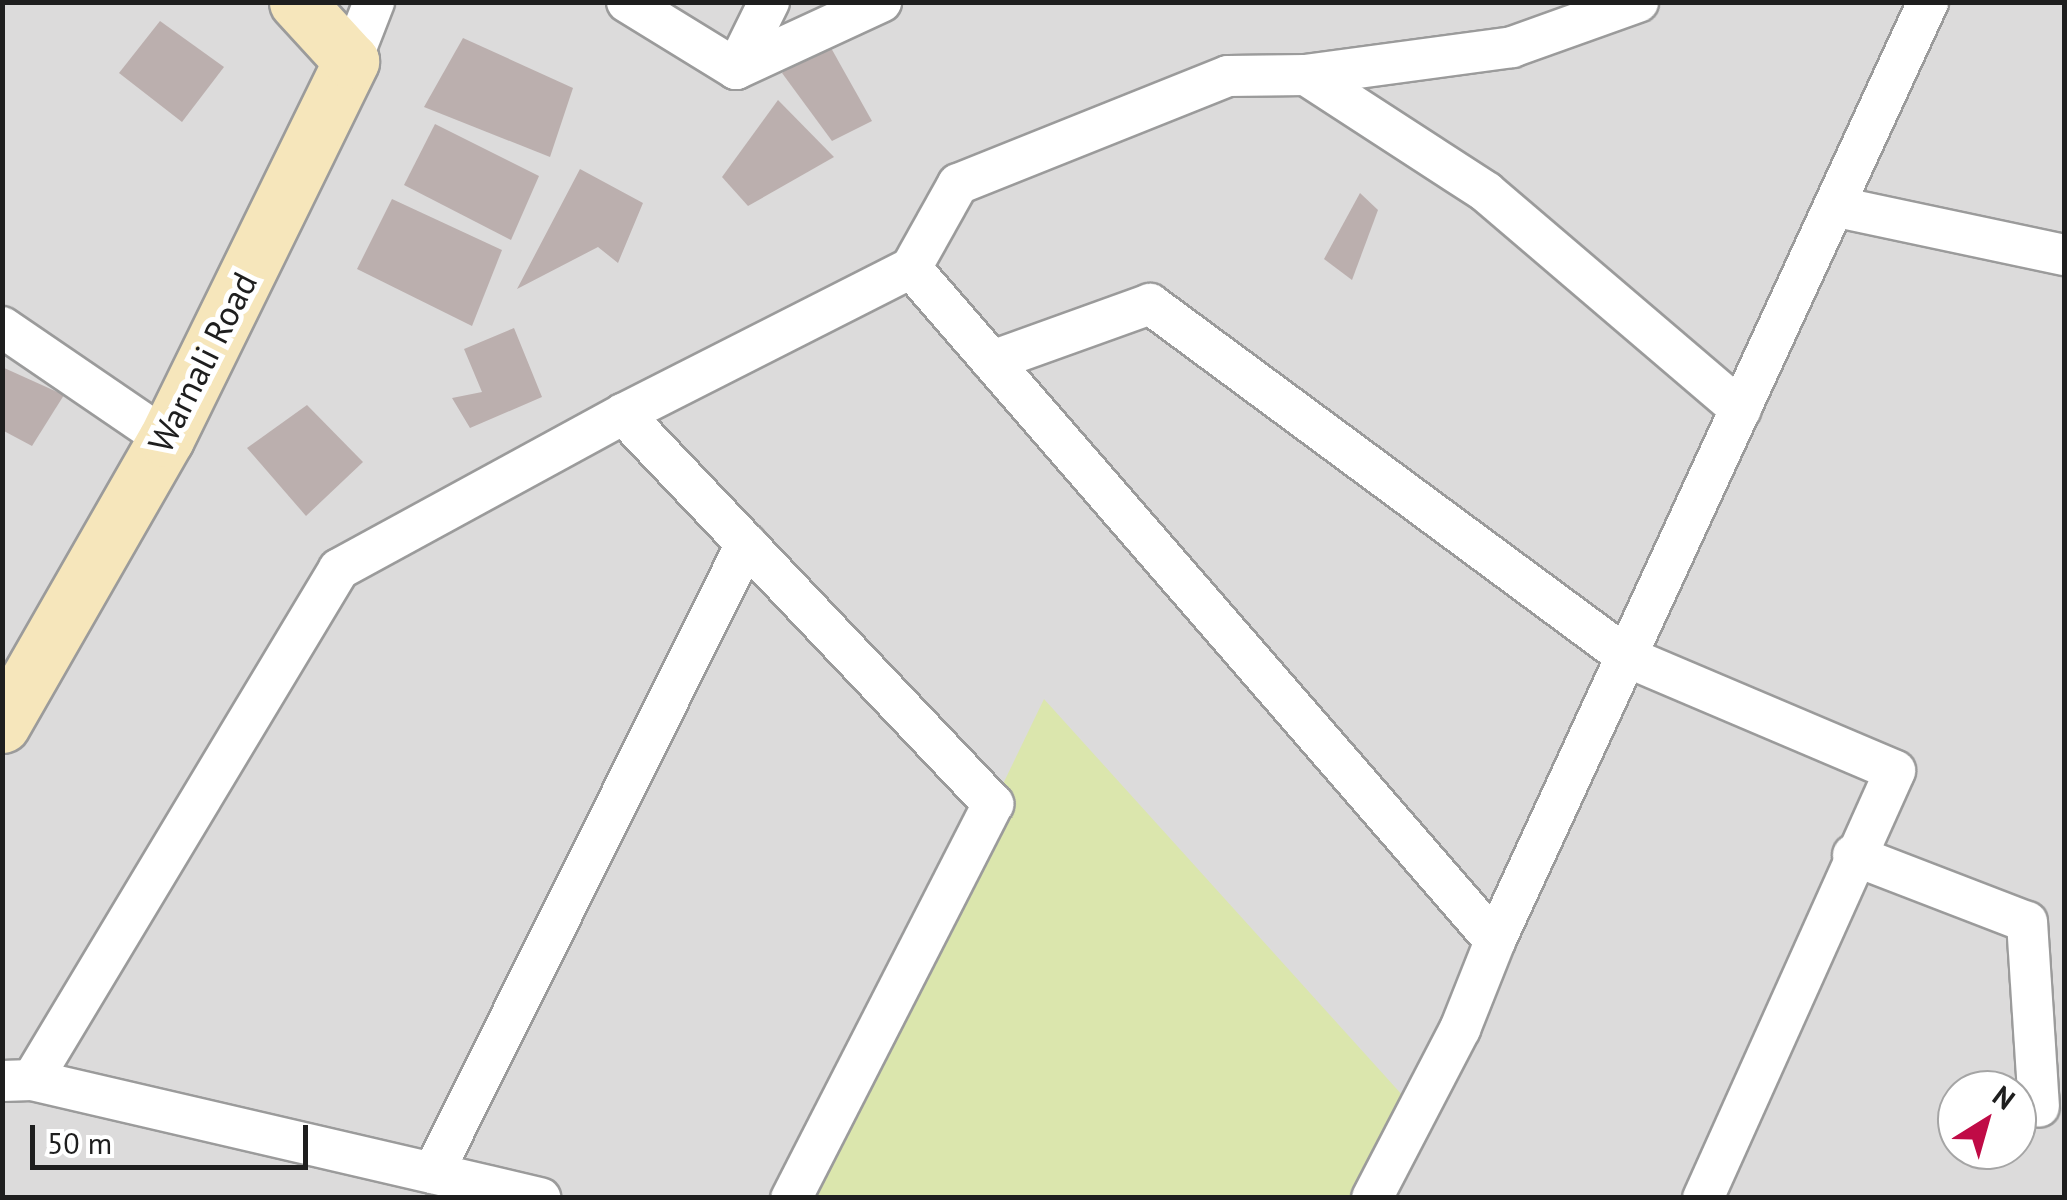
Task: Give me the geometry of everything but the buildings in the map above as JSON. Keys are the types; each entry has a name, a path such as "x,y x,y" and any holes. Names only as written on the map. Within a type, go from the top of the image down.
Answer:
{"main road":[{"path":"298,2 351,60"},
{"name":"Warnali Road","path":"2,725 166,438 351,60"}],"street":[{"path":"351,60 374,2"},
{"path":"627,2 736,69"},
{"path":"736,69 769,2"},
{"path":"736,69 881,2"},
{"path":"540,1198 407,1179 17,1081 339,569 622,414 911,268 958,184 1228,76 1306,75 1512,46 1638,2"},
{"path":"1372,1198 1460,1029 1495,941 1838,207 1928,2"},
{"path":"1306,75 1486,192 1741,410"},
{"path":"1838,207 2064,255"},
{"path":"911,268 1495,941"},
{"path":"992,361 1150,304 1627,656 1896,770 1854,855 1703,1198"},
{"path":"2,326 166,438"},
{"path":"622,414 993,804 791,1198"},
{"path":"407,1179 746,544"},
{"path":"1854,855 2027,922 2039,1107"}],"shaded area":[{"path":"2,3 2064,3 2064,1197 3,1197"}],"green space":[{"path":"1044,699 1404,1097 1355,1197 823,1198 807,1190"}]}
